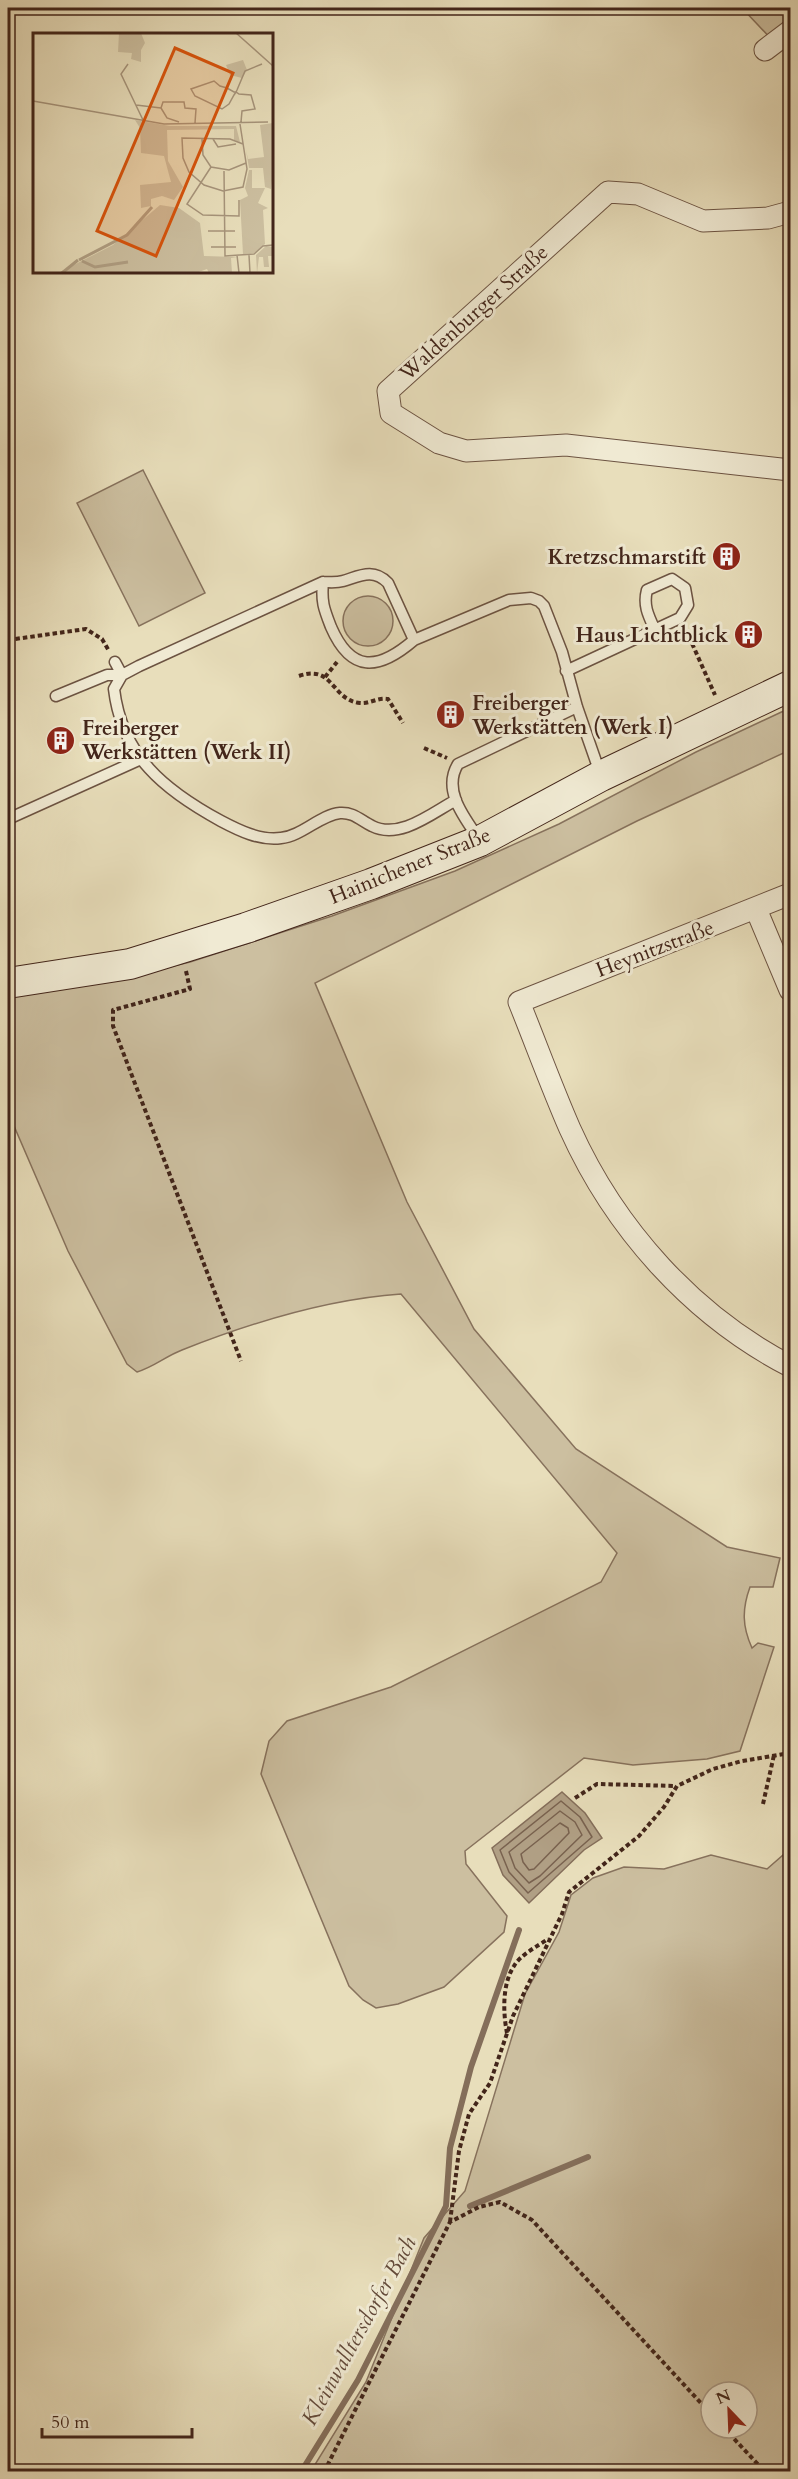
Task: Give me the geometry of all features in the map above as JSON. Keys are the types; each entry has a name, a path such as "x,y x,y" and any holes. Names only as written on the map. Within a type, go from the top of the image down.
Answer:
{"main road":[{"name":"Hainichener Straße","path":"8,983 130,964 371,884 480,841 601,776 790,686"}],"street":[{"path":"765,50 790,32"},
{"name":"Waldenburger Straße","path":"790,212 768,218 703,221 638,194 608,192 388,391 390,413 439,443 466,451 566,445 654,453 790,470"},
{"name":"Heynitzstraße","path":"790,894 519,1002 571,1130 602,1187 628,1227 682,1290 739,1335 790,1366"},
{"path":"756,909 790,990"}],"lane":[{"path":"56,696 107,675 122,675 323,582 340,582 370,573 383,578 388,583 414,640"},
{"path":"567,671 655,630 680,618 688,605 685,588 672,579 660,582 647,590 645,601 647,614 655,630"},
{"path":"323,582 321,601 341,648 348,657 356,660 374,661 403,650 414,640 509,600 531,598 544,606 601,776"},
{"path":"115,662 122,675"},
{"path":"122,675 114,689 116,708 121,726 141,759 171,791 238,830 258,836 282,838 338,813 351,813 377,829 396,830 456,800"},
{"path":"480,841 456,800 451,782 458,764 577,707"},
{"path":"8,819 141,759"}],"path":[{"path":"680,618 718,701"},
{"path":"8,640 86,629 102,639 115,662"},
{"path":"299,676 317,673 325,676 346,698 360,703 381,698 387,699 403,723"},
{"path":"424,748 458,764"},
{"path":"183,948 190,989 113,1010 113,1026 241,1361"},
{"path":"324,2472 450,2222 459,2151 469,2114 490,2083 507,2034 562,1914 569,1892 639,1836 664,1808 677,1786 693,1776 713,1769 790,1753"},
{"path":"763,1804 774,1755"},
{"path":"574,1798 597,1784 677,1786"},
{"path":"507,2034 504,2018 506,1985 514,1965 551,1936"},
{"path":"450,2222 479,2207 500,2202 532,2220 699,2401"},
{"path":"735,2440 765,2472"}],"shaded area":[{"path":"742,8 790,8 790,31 775,43"},
{"path":"143,470 205,593 139,626 77,503"},
{"path":"363,596 373,596 386,603 393,616 393,626 386,639 373,646 363,646 354,642 347,635 343,626 343,616 347,607 354,600"},
{"path":"790,708 790,750 637,821 315,983 407,1202 474,1329 576,1449 727,1547 780,1558 773,1587 750,1587 746,1603 744,1618 752,1648 758,1643 774,1647 740,1751 707,1759 633,1765 584,1758 465,1851 466,1864 507,1916 504,1932 444,1987 398,2004 376,2008 363,2000 349,1986 261,1774 269,1741 287,1721 391,1687 601,1582 617,1553 401,1294 346,1301 262,1322 182,1350 137,1372 127,1364 68,1251 8,1112 8,996 111,981 190,962 332,916 455,871 559,824 696,752"},
{"path":"790,1849 790,2471 311,2471 366,2382 424,2238 465,2191 525,1994 559,1932 571,1895 593,1878 624,1867 664,1869 711,1855 767,1869"}],"water":[{"path":"562,1792 585,1813 602,1838 584,1850 529,1903 503,1875 492,1848"}],"waterway":[{"name":"Kleinwalltersdorfer Bach","path":"301,2472 358,2380 446,2206 450,2148 471,2067 519,1930"},
{"path":"470,2206 588,2157"}],"place":[{"name":"Kretzschmarstift","path":"727,557"},
{"name":"Haus Lichtblick","path":"749,635"},
{"name":"Freiberger Werkstätten (Werk I)","path":"451,715"},
{"name":"Freiberger Werkstätten (Werk II)","path":"61,740"}]}
